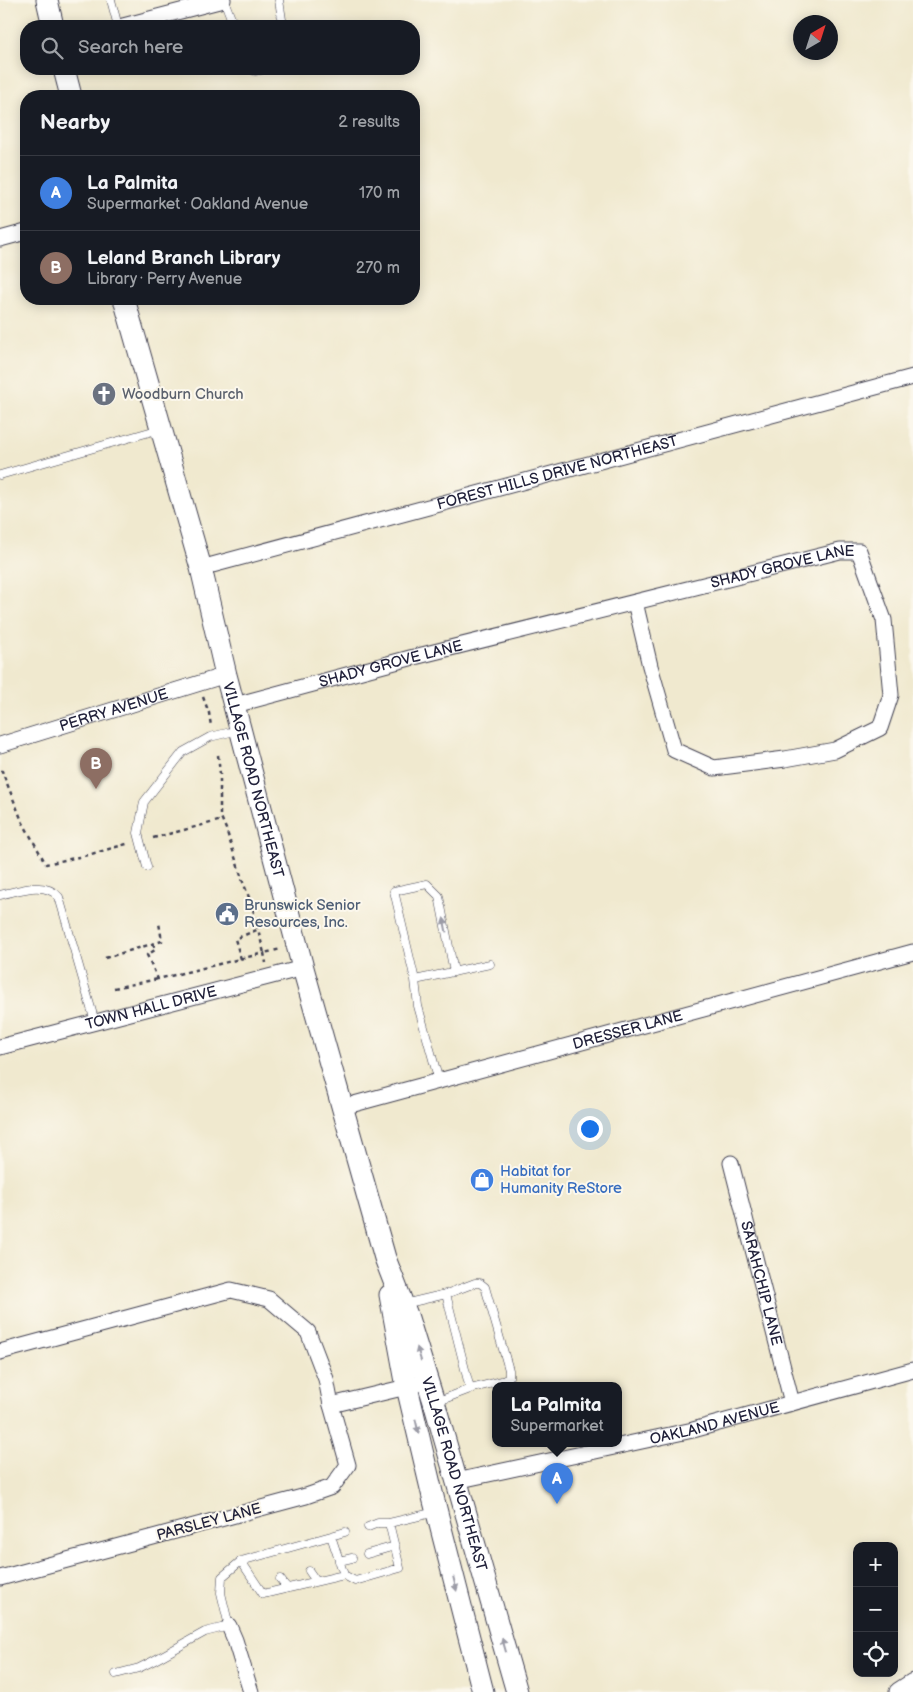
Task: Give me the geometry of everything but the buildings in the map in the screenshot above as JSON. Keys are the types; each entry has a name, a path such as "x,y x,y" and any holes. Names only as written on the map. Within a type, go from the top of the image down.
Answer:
{"main road":[{"path":"47,0 52,20"},
{"path":"66,75 69,90"},
{"name":"VILLAGE ROAD NORTHEAST","path":"126,305 202,568 226,675 303,968 385,1258 403,1304 428,1382 517,1692"},
{"name":"VILLAGE ROAD NORTHEAST","path":"385,1258 393,1316 407,1387 483,1692"}],"street":[{"path":"165,20 224,0"},
{"path":"0,239 20,234"},
{"name":"FOREST HILLS DRIVE NORTHEAST","path":"202,568 913,377"},
{"name":"SHADY GROVE LANE","path":"235,705 410,658 635,602 840,551 859,551 884,620 891,696 880,728 835,750 785,759 714,768 674,750 650,666 635,602"},
{"name":"PERRY AVENUE","path":"0,744 226,675"},
{"name":"DRESSER LANE","path":"343,1107 913,952"},
{"name":"TOWN HALL DRIVE","path":"0,1047 303,968"},
{"name":"SARAHCHIP LANE","path":"730,1162 792,1403"},
{"name":"PARSLEY LANE","path":"0,1352 231,1290 269,1298 308,1332 326,1379 331,1405 348,1465 332,1487 297,1499 0,1578"},
{"name":"OAKLAND AVENUE","path":"622,1445 693,1430 913,1370"},
{"path":"331,1405 428,1382"},
{"name":"OAKLAND AVENUE","path":"456,1481 614,1447"},
{"path":"229,1626 251,1692"},
{"path":"899,1692 913,1683"}],"lane":[{"path":"111,0 116,20"},
{"path":"224,0 232,20"},
{"path":"279,0 282,20"},
{"path":"0,475 162,428"},
{"path":"147,867 138,834 144,802 183,752 210,737 241,730"},
{"path":"439,1081 418,1006 415,980 394,892 427,884 439,896 454,972"},
{"path":"0,895 38,887 47,888 55,892 59,897 95,1022"},
{"path":"415,980 490,964"},
{"path":"403,1304 446,1294 475,1283 480,1283 485,1287 509,1370 509,1377 498,1382"},
{"path":"446,1294 470,1390"},
{"path":"434,1402 492,1384"},
{"path":"368,1526 437,1512"},
{"path":"241,1561 263,1594 344,1575 355,1581 400,1568 388,1523"},
{"path":"116,1674 139,1668 204,1632 229,1626 221,1593 222,1577 241,1561 264,1558 293,1550 345,1532"},
{"path":"331,1536 344,1575"},
{"path":"368,1554 394,1546"},
{"path":"340,1561 352,1558"},
{"path":"309,1572 316,1581"},
{"path":"280,1579 287,1588"}],"path":[{"path":"198,684 209,713 212,730"},
{"path":"218,754 220,815 252,905 264,953"},
{"path":"0,771 22,821 46,864 130,843"},
{"path":"153,838 222,820"},
{"path":"105,958 162,941 159,923"},
{"path":"241,959 235,939 259,929"},
{"path":"153,943 155,950 147,955 158,979"},
{"path":"114,988 298,946"}],"place":[{"name":"Woodburn Church","path":"104,394"},
{"name":"Leland Branch Library","path":"96,789"},
{"name":"Brunswick Senior Resources, Inc.","path":"227,914"},
{"name":"Habitat for Humanity ReStore","path":"482,1180"},
{"name":"La Palmita","path":"557,1504"}]}
